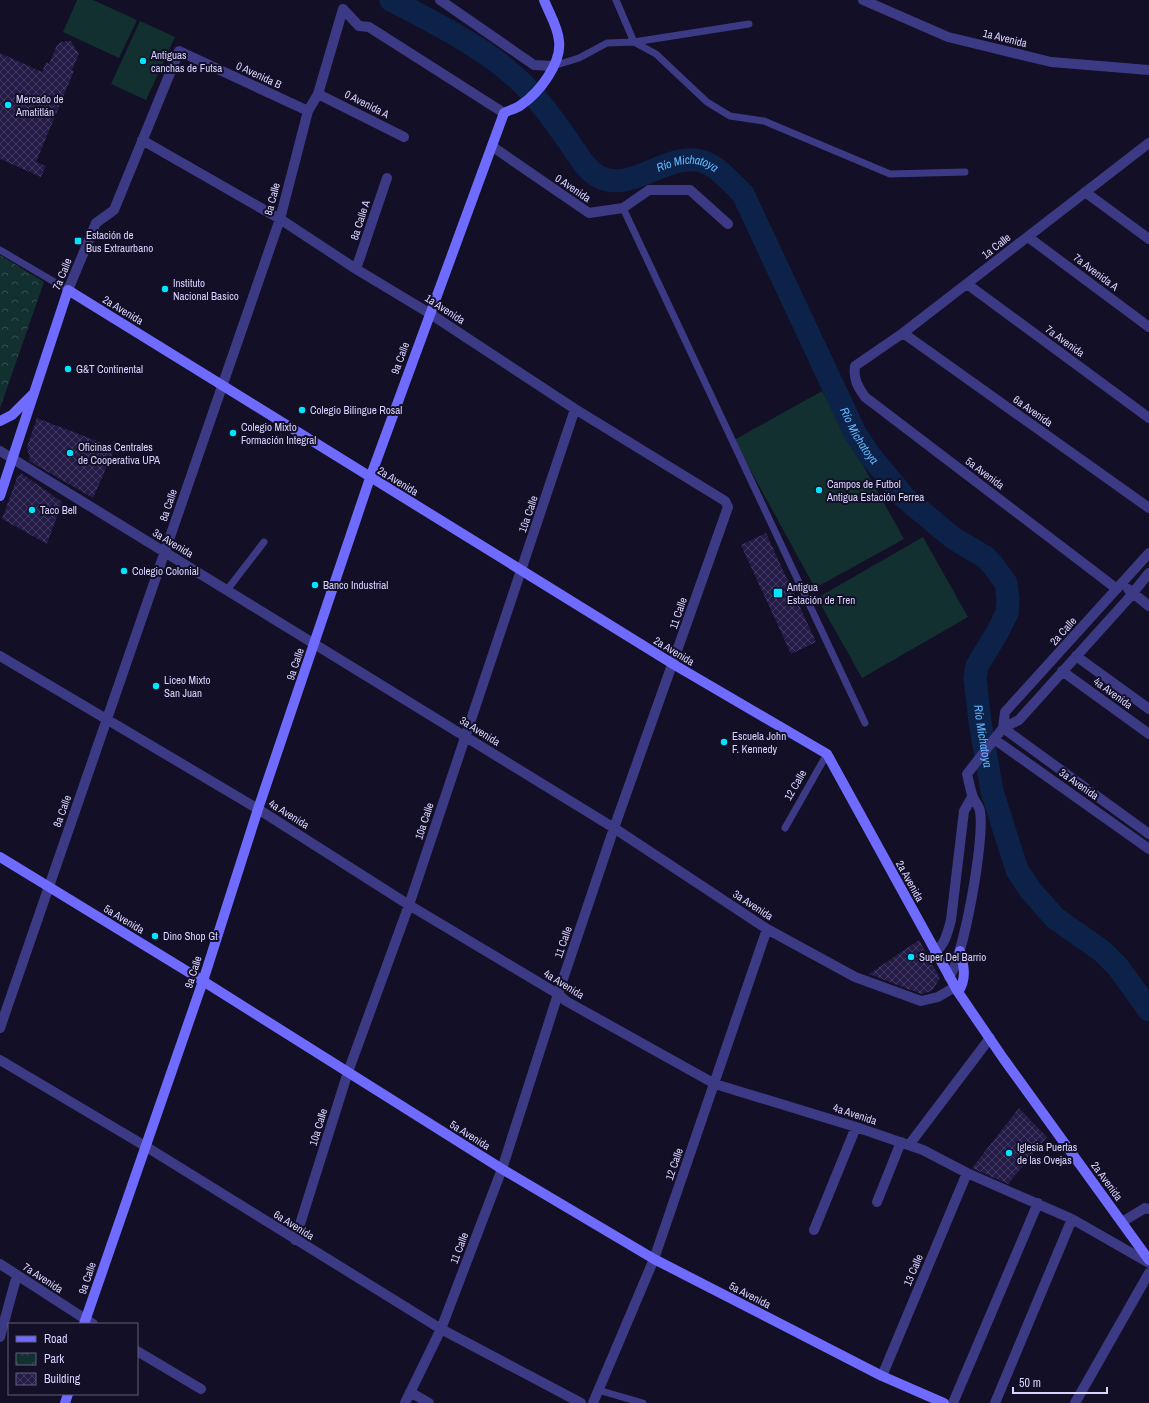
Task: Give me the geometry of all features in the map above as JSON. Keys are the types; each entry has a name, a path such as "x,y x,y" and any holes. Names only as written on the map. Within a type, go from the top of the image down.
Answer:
{"main road":[{"path":"504,113 521,105 546,81 553,66 559,47 558,34 544,0"},
{"name":"9a Calle","path":"87,1322 145,1146 203,981 258,809 370,478 429,313 493,146 504,113"},
{"name":"2a Avenida","path":"68,290 673,664 827,754 956,990 1149,1260"},
{"name":"7a Calle","path":"0,496 68,290"},
{"path":"0,421 12,415 34,394"},
{"name":"5a Avenida","path":"0,857 203,981 502,1169 654,1259 882,1376 944,1403"},
{"path":"956,990 962,986 964,969 960,951"}],"street":[{"path":"440,0 534,65 553,66"},
{"name":"1a Avenida","path":"863,0 948,37 1051,62 1149,70"},
{"name":"8a Calle","path":"0,1028 280,219 308,111 318,94 343,9 359,26 369,27 504,113"},
{"name":"0 Avenida B","path":"179,51 308,111"},
{"name":"7a Calle","path":"68,290 96,223 114,210 179,51"},
{"name":"0 Avenida A","path":"318,94 404,137"},
{"name":"1a Avenida","path":"142,140 280,219 356,269 429,313 575,409 725,501 728,507"},
{"name":"1a Calle","path":"855,366 903,334 1085,192 1148,145"},
{"name":"0 Avenida","path":"493,146 589,213 623,208 649,190 690,190 728,224"},
{"name":"8a Calle A","path":"356,269 387,178"},
{"path":"1085,192 1149,239"},
{"name":"7a Avenida A","path":"1028,237 1149,327"},
{"name":"7a Avenida","path":"967,284 1149,418"},
{"name":"6a Avenida","path":"903,334 1149,508"},
{"name":"5a Avenida","path":"855,366 854,375 858,388 865,397 1119,586 1132,593 1149,606"},
{"name":"10a Calle","path":"295,1240 348,1072 409,905 575,409"},
{"name":"3a Avenida","path":"0,451 614,828 767,929 855,977 921,1001 938,997 956,990"},
{"name":"11 Calle","path":"405,1403 441,1329 502,1169 558,994 614,828 728,507"},
{"name":"2a Calle","path":"1003,728 1005,712 1149,553"},
{"path":"1132,572 1145,583"},
{"name":"2a Calle","path":"949,978 953,972 960,951 979,860 980,810 972,797 967,774 1003,728 1019,720 1132,593 1145,583 1149,573"},
{"name":"4a Avenida","path":"0,656 258,809 409,905 558,994 566,1001 715,1084 856,1127 924,1150 967,1173 1072,1218 1149,1263"},
{"name":"4a Avenida","path":"1076,656 1149,709"},
{"name":"4a Avenida","path":"1062,671 1149,734"},
{"name":"3a Avenida","path":"1003,728 1149,834"},
{"name":"3a Avenida","path":"992,741 1148,845"},
{"path":"935,952 940,948 946,937 951,920 964,811 972,797"},
{"path":"954,899 970,902"},
{"name":"12 Calle","path":"593,1403 654,1259 767,929"},
{"path":"877,1202 905,1144 990,1038"},
{"name":"6a Avenida","path":"0,1060 145,1146 441,1329 581,1403"},
{"path":"814,1230 856,1127"},
{"name":"13 Calle","path":"882,1376 967,1173"},
{"path":"953,1403 1038,1203"},
{"path":"1122,1222 1145,1208 1149,1208"},
{"path":"995,1403 1072,1218"},
{"name":"7a Avenida","path":"0,1264 87,1322"},
{"path":"1074,1403 1149,1273"},
{"path":"0,1337 17,1276"},
{"path":"138,1352 201,1389"},
{"path":"410,1392 429,1403"}],"lane":[{"path":"616,0 634,42 656,54 707,102 730,116 764,121 890,174 965,172"},
{"path":"553,66 579,58 607,43 634,42 749,24"},
{"path":"623,208 865,723"},
{"name":"2a Avenida","path":"0,250 68,290"},
{"path":"226,590 264,542"},
{"name":"12 Calle","path":"785,828 827,754"},
{"path":"598,1390 643,1403"}],"green space":[{"name":"Antiguas canchas de Futsa","path":"77,0 93,0 137,20 119,58 63,32"},
{"name":"Antiguas canchas de Futsa","path":"140,21 175,37 146,100 111,84"},
{"path":"0,255 44,282 0,408"},
{"name":"Campos de Futbol Antigua Estación Ferrea","path":"822,391 904,539 815,588 734,440"},
{"path":"923,537 968,617 862,678 817,598"}],"building":[{"path":"71,41 79,54 72,70 74,71 36,162 46,166 41,177 0,159 0,53 42,72 46,62 49,64 57,45 61,42"},
{"name":"Oficinas Centrales de Cooperativa UPA","path":"37,418 115,448 93,498 29,461 30,459 27,447"},
{"name":"Taco Bell","path":"21,473 62,502 47,544 2,519 18,475 20,476"},
{"name":"Antigua Estación de Tren","path":"766,533 816,642 791,654 741,545"},
{"name":"Super Del Barrio","path":"919,940 940,978 932,991 921,994 869,974"},
{"name":"Iglesia Puertas de las Ovejas","path":"1019,1108 1047,1137 1008,1184 972,1168"}],"waterway":[{"name":"Río Michatoya","path":"391,0 480,50 512,74 538,100 588,169 596,175 610,180 625,180 684,160 699,161 714,167 743,194 855,433 868,453 905,498 953,538 985,557 1006,583 1008,599 1007,613 977,666 975,678 980,722 992,791 1017,870 1031,891 1055,918 1102,951 1118,967 1149,1010"}],"place":[{"name":"Antiguas canchas de Futsa","path":"143,61"},
{"name":"Mercado de Amatitlán","path":"8,105"},
{"name":"Estación de Bus Extraurbano","path":"78,241"},
{"name":"Instituto Nacional Basico","path":"165,289"},
{"name":"G&T Continental","path":"68,369"},
{"name":"Colegio Bilingue Rosal","path":"302,410"},
{"name":"Colegio Mixto Formación Integral","path":"233,433"},
{"name":"Oficinas Centrales de Cooperativa UPA","path":"70,453"},
{"name":"Campos de Futbol Antigua Estación Ferrea","path":"819,490"},
{"name":"Taco Bell","path":"32,510"},
{"name":"Colegio Colonial","path":"124,571"},
{"name":"Banco Industrial","path":"315,585"},
{"name":"Antigua Estación de Tren","path":"778,593"},
{"name":"Liceo Mixto San Juan","path":"156,686"},
{"name":"Escuela John F. Kennedy","path":"724,742"},
{"name":"Dino Shop Gt","path":"155,936"},
{"name":"Super Del Barrio","path":"911,957"},
{"name":"Iglesia Puertas de las Ovejas","path":"1009,1153"}]}
